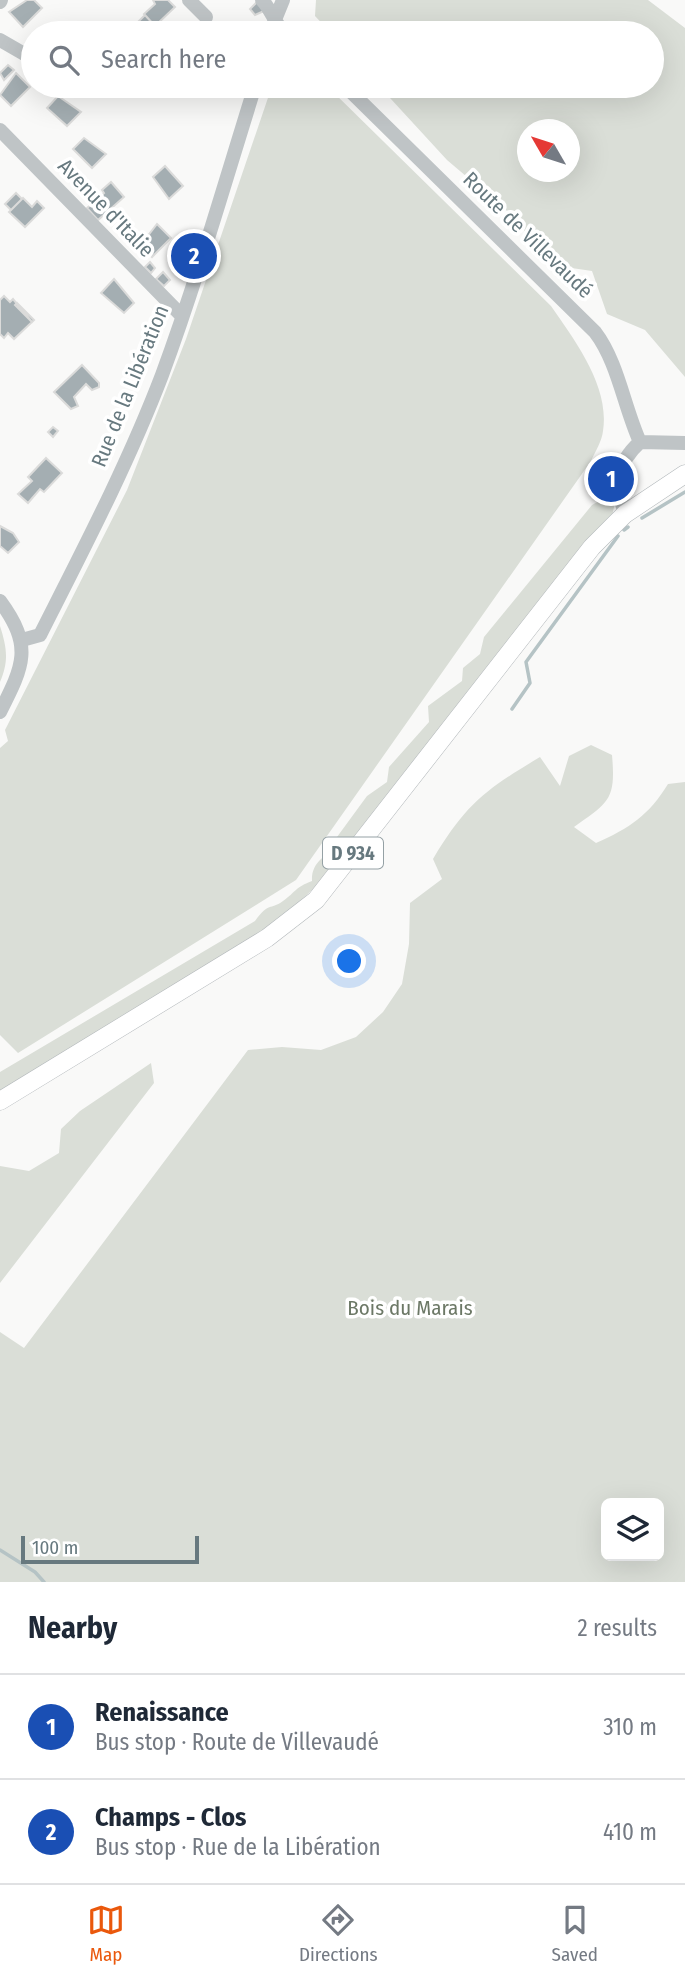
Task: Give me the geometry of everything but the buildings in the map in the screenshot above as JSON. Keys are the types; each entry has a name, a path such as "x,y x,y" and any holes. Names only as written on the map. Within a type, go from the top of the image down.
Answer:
{"main road":[{"name":"D 934","path":"0,1101 267,938 316,900 592,547 638,500 685,468"},
{"name":"D 934","path":"625,514 685,474"}],"street":[{"path":"189,0 206,17"},
{"path":"262,0 276,21"},
{"path":"274,21 283,0"},
{"path":"0,40 21,52"},
{"name":"Rue de la Libération","path":"22,640 40,635 136,438 182,316 251,98"},
{"name":"Route de Villevaudé","path":"357,98 595,332 606,346 628,416 640,442"},
{"name":"Avenue d'Italie","path":"0,130 182,316"},
{"path":"625,514 618,478 626,455 640,442 685,443"},
{"path":"0,601 16,623 22,640 23,658 19,675 0,712"}],"green space":[{"path":"316,0 648,0 685,28 685,377 645,330 607,314 592,271 551,265 513,216 447,160 390,98 664,98 664,21 320,21 315,16"},
{"path":"268,98 339,98 551,306 580,349 596,381 604,414 602,435 591,461 296,880 18,1053 0,1035 0,748 8,741 5,730 127,490 186,339"},
{"path":"608,496 615,503 612,516 327,876 267,932 0,1093 0,1072 255,921 267,909 312,881 316,864 338,847 337,837 367,796 387,782 389,767 429,722 428,706 462,681 463,668 480,654 484,637 592,505"},
{"path":"0,626 6,654 0,682"},
{"name":"Bois du Marais","path":"591,745 612,755 613,782 608,799 574,827 596,843 638,820 668,784 685,782 685,1582 0,1582 0,1332 24,1348 248,1050 282,1047 321,1050 356,1037 383,1012 402,984 409,944 410,903 442,879 433,859 456,824 478,800 540,757 560,786 569,756"},
{"path":"151,1063 154,1083 0,1283 0,1166 29,1171 59,1153 61,1129 80,1111"}],"waterway":[{"path":"642,518 685,492"},
{"path":"624,530 628,527"},
{"path":"512,709 530,683 526,662 618,536"},
{"path":"0,1550 35,1572 44,1582"}],"place":[{"name":"Champs - Clos","path":"194,256"},
{"name":"Renaissance","path":"611,479"}]}
